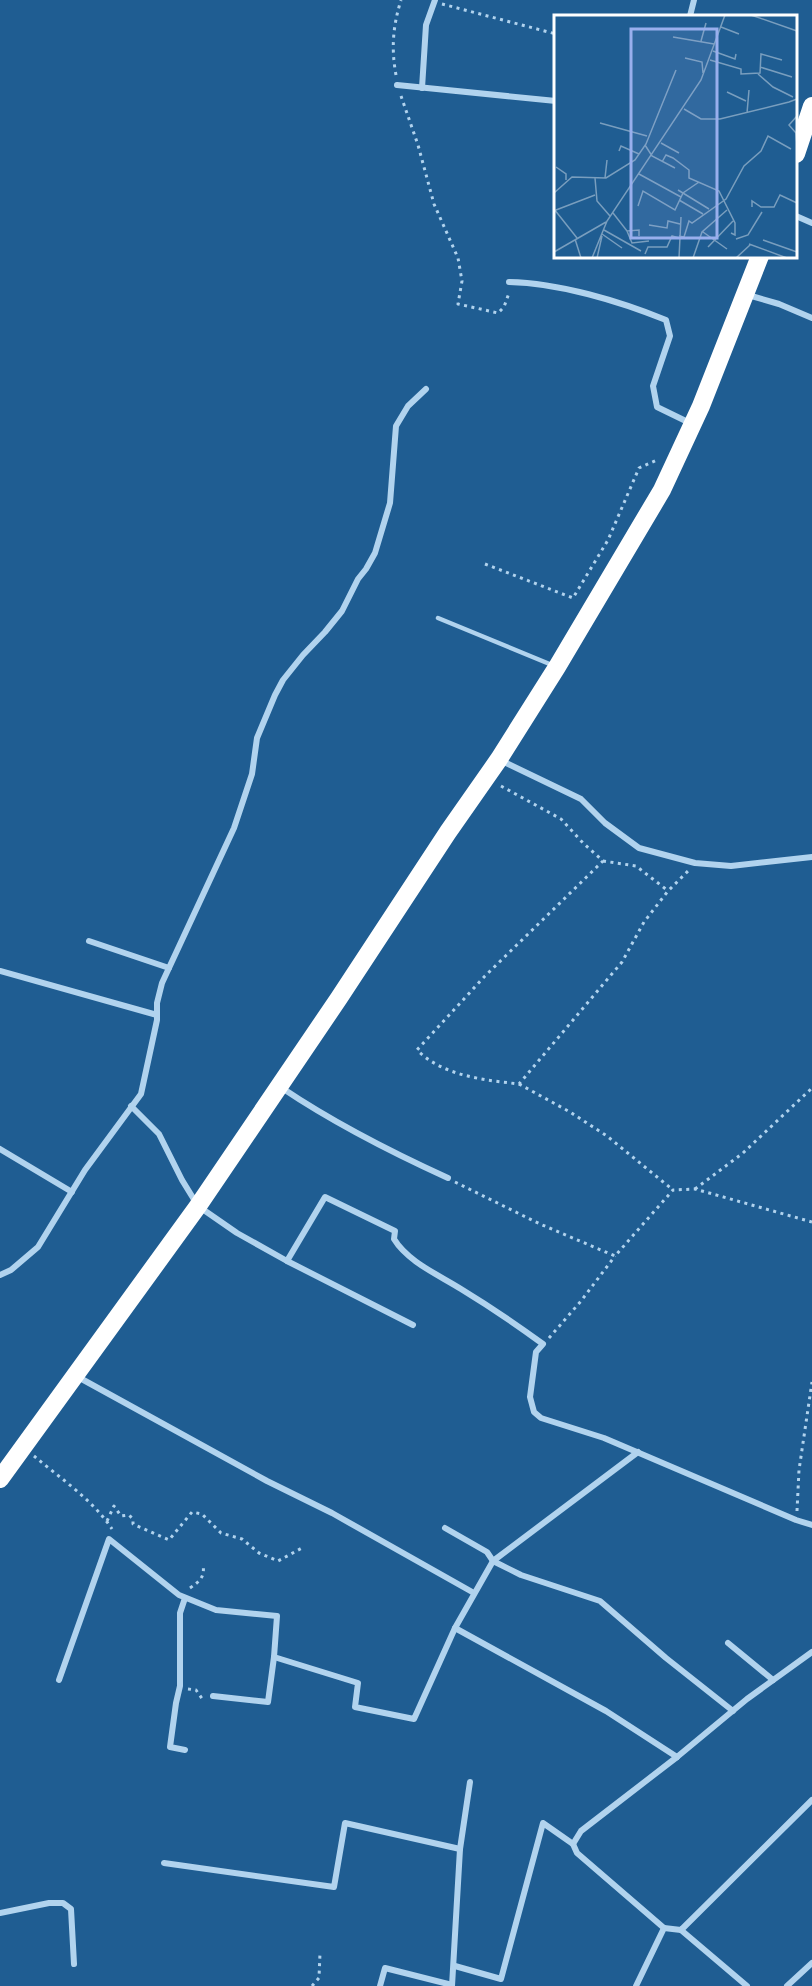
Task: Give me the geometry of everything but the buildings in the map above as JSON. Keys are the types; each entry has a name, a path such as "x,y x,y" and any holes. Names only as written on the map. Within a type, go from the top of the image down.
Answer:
{"highway":[{"path":"797,148 812,106"},
{"path":"0,1479 198,1206 499,759 557,667 662,490 692,424 759,258"}],"street":[{"path":"690,15 694,0"},
{"path":"422,88 426,25 435,1"},
{"path":"397,85 554,101"},
{"path":"797,217 812,223"},
{"path":"509,282 537,282 635,307 666,320 670,336 653,386 657,407 692,424"},
{"path":"745,294 779,304 812,318"},
{"path":"0,1275 11,1270 38,1247 85,1170 141,1094 162,983 234,828 252,774 257,738 283,680 342,611 358,579 375,553 390,502 396,426 408,405 426,389"},
{"path":"499,759 581,799 605,823 639,848 695,863 731,866 812,857"},
{"path":"89,941 169,969"},
{"path":"0,971 157,1016"},
{"path":"279,1086 303,1103 409,1160 448,1178"},
{"path":"130,1106 159,1134 198,1206 237,1233 287,1261 413,1325"},
{"path":"0,1149 72,1192"},
{"path":"287,1261 324,1197 395,1231 394,1239 399,1248 508,1318 543,1344 536,1352 530,1397 534,1412 541,1418 604,1438 812,1525"},
{"path":"75,1376 256,1476 332,1513 474,1593"},
{"path":"274,1657 358,1683 355,1707 414,1719 455,1628 493,1561 638,1452"},
{"path":"446,1528 487,1552 493,1561 521,1575 600,1601 666,1658 733,1710"},
{"path":"59,1680 109,1539 185,1598 216,1610 277,1616 268,1702 213,1696"},
{"path":"185,1598 180,1613 180,1686 170,1747 185,1750"},
{"path":"455,1628 606,1711 677,1757"},
{"path":"728,1642 773,1680"},
{"path":"573,1844 581,1831 677,1757 733,1710 812,1652"},
{"path":"380,1986 385,1968 452,1986 460,1850 471,1782"},
{"path":"681,1930 812,1800"},
{"path":"164,1863 334,1887 345,1823 460,1850"},
{"path":"454,1966 501,1979 543,1823 573,1844 577,1852 664,1928 681,1930 747,1986"},
{"path":"0,1913 49,1903 63,1903 71,1909 74,1964"},
{"path":"636,1986 664,1928"},
{"path":"787,1986 812,1963"}],"lane":[{"path":"438,618 557,667"}],"path":[{"path":"401,0 394,24 392,54 397,85 418,145 434,204 459,258 462,281 458,304 498,313 504,307 510,291 509,282"},
{"path":"435,1 554,34"},
{"path":"485,564 573,598 608,540 639,468 662,457"},
{"path":"486,778 561,819 582,843 603,861 636,866 668,891"},
{"path":"603,861 485,976 417,1050 429,1062 466,1075 519,1084 570,1112 607,1136 673,1190 695,1189 812,1222"},
{"path":"519,1084 622,962 644,922 668,891 695,863"},
{"path":"695,1189 742,1153 812,1088"},
{"path":"448,1178 540,1224 615,1256"},
{"path":"543,1344 582,1301 615,1256 673,1190"},
{"path":"796,1520 799,1470 812,1382"},
{"path":"23,1447 107,1521 113,1530 109,1539"},
{"path":"107,1521 114,1506 121,1516 129,1515 133,1519 133,1524 170,1540 192,1512 202,1514 221,1533 242,1539 259,1553 278,1561 302,1548"},
{"path":"185,1598 190,1588 202,1579 203,1564"},
{"path":"178,1694 188,1689 196,1690 203,1701 213,1696"},
{"path":"312,1986 319,1978 320,1953"}]}
